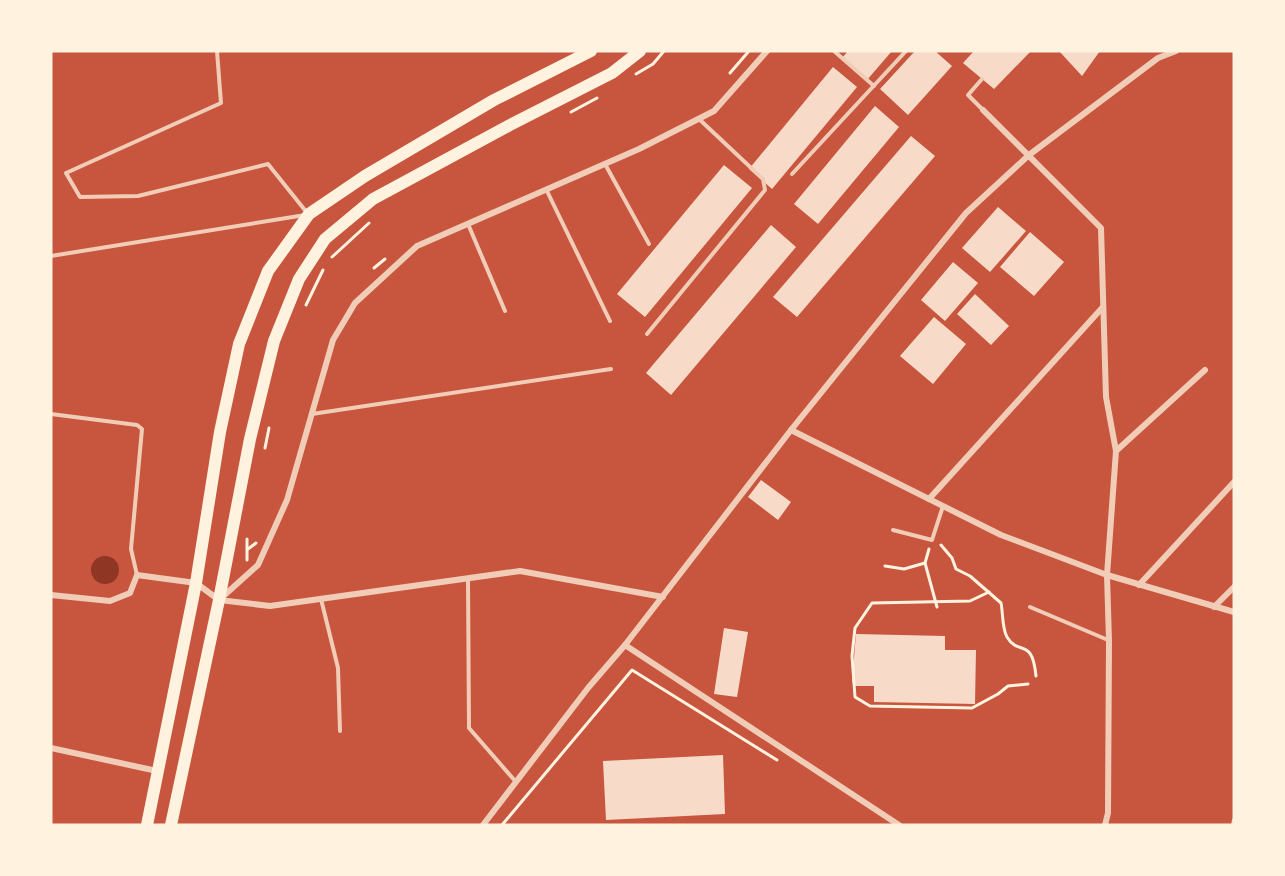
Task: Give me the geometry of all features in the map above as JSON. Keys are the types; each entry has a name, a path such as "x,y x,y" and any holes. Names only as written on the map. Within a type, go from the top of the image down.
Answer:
{"main road":[{"path":"147,825 196,583 220,432 239,344 267,271 309,214 365,176 494,100 591,51"},
{"path":"171,825 219,600 250,439 274,341 299,279 325,239 372,200 612,73 640,51"}],"street":[{"path":"219,600 258,566 287,500 333,340 355,303 417,246 545,188 639,149 714,111 767,51"},
{"path":"483,825 791,430 966,213 1029,155 1158,58 1176,51"},
{"path":"983,110 1101,228 1106,397 1116,451 1107,576 1108,813 1105,825"},
{"path":"929,499 1102,308"},
{"path":"1116,451 1205,370"},
{"path":"791,430 1001,534 1107,576 1234,612"},
{"path":"1139,585 1234,482"},
{"path":"51,595 110,601 130,593 137,575 196,583 219,600 270,606 520,571 663,597"},
{"path":"1214,608 1234,587"},
{"path":"625,645 899,825"},
{"path":"51,748 157,771"}],"lane":[{"path":"217,51 221,103 66,173 80,197 138,196 267,164 309,214"},
{"path":"834,51 874,86"},
{"path":"792,174 906,51"},
{"path":"982,79 968,95 983,110"},
{"path":"647,334 765,190 763,179 699,119"},
{"path":"605,163 649,244"},
{"path":"545,188 610,321"},
{"path":"51,256 309,214"},
{"path":"468,223 505,311"},
{"path":"311,414 611,369"},
{"path":"51,414 137,425 142,429 131,549 137,575"},
{"path":"893,530 932,540 943,506"},
{"path":"468,578 469,728 516,782"},
{"path":"321,599 338,668 340,731"},
{"path":"1030,607 1109,641"},
{"path":"1233,825 1234,820"}],"path":[{"path":"726,78 748,51"},
{"path":"372,270 388,256"},
{"path":"248,549 261,539"},
{"path":"937,607 925,563 932,540 946,549 956,569 970,576 1001,603 1006,636 1014,644 1029,650 1035,660 1036,676"},
{"path":"885,566 904,569 925,563"},
{"path":"988,592 970,601 872,603 855,628 852,656 855,697 870,706 972,708 1008,686 1028,684"},
{"path":"502,825 632,670 781,763"}],"shaded area":[{"path":"105,556 115,560 119,570 115,580 105,584 95,580 91,570 95,560"}],"building":[{"path":"848,51 892,51 867,80 842,58"},
{"path":"915,51 935,51 952,66 908,115 880,89"},
{"path":"974,51 1031,51 994,89 963,63"},
{"path":"1059,51 1100,51 1082,76"},
{"path":"833,67 857,87 772,189 749,169"},
{"path":"875,106 899,127 818,224 794,204"},
{"path":"911,136 935,156 797,317 773,297"},
{"path":"724,165 752,188 645,317 617,294"},
{"path":"998,207 1026,231 990,272 962,248"},
{"path":"771,225 796,247 671,395 646,373"},
{"path":"1030,232 1064,262 1034,296 1000,267"},
{"path":"953,262 978,283 945,321 921,300"},
{"path":"975,294 1009,326 991,345 957,314"},
{"path":"934,317 966,344 933,384 900,356"},
{"path":"761,480 791,502 778,520 748,497"},
{"path":"724,628 748,632 737,697 714,694"},
{"path":"856,634 945,636 945,650 976,650 975,704 874,702 874,686 854,686 852,681"},
{"path":"723,755 725,814 606,820 603,761"}]}
